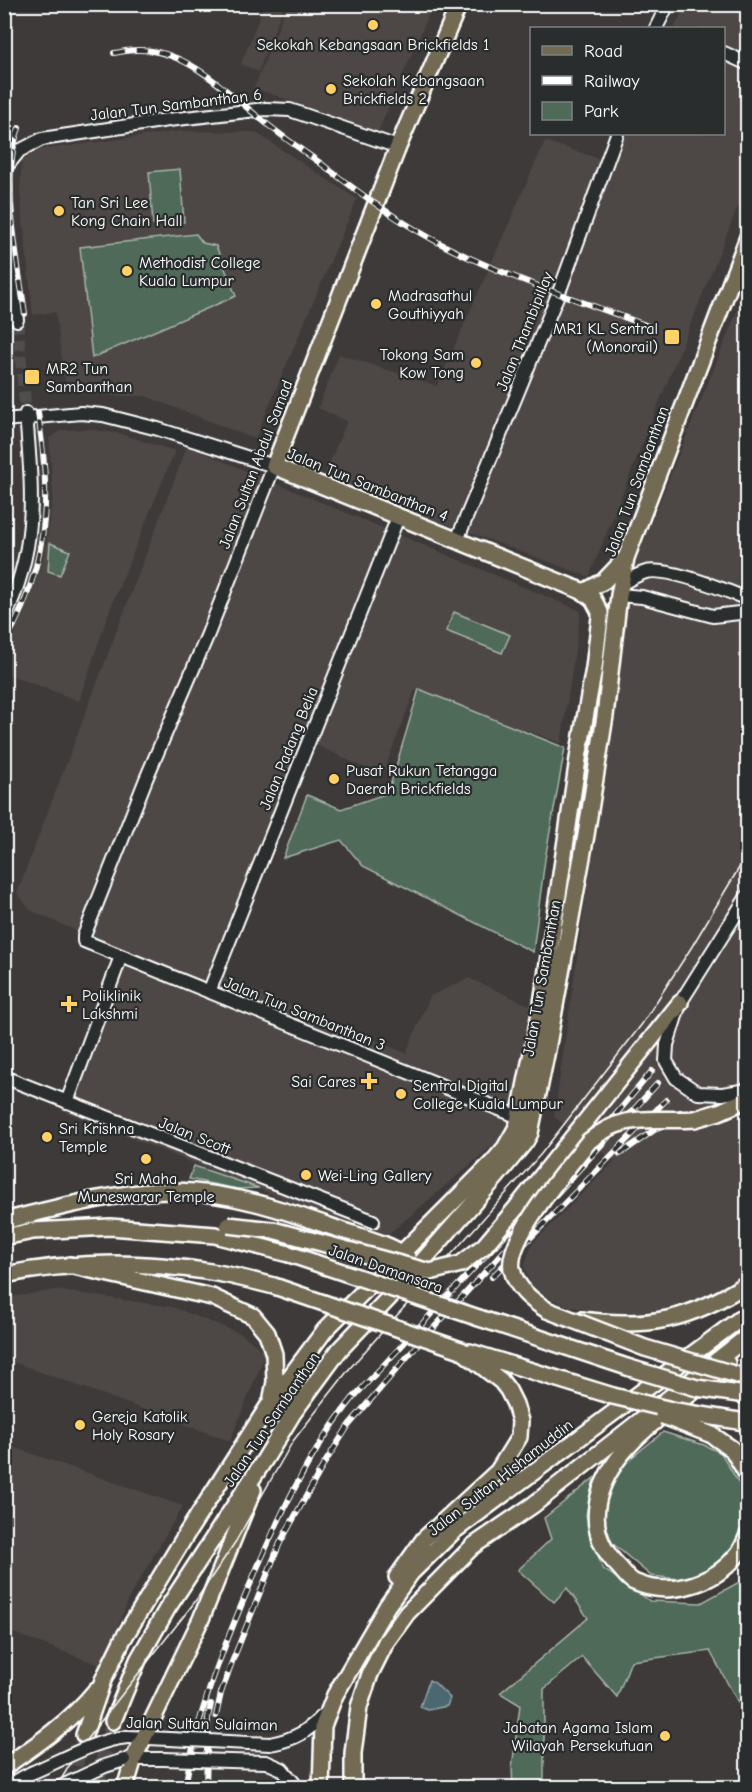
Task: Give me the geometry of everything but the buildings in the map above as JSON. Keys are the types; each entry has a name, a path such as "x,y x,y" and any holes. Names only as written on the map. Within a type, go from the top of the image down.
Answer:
{"main road":[{"name":"Jalan Sultan Abdul Samad","path":"274,465 398,147 459,4"},
{"name":"Jalan Tun Sambanthan","path":"113,1721 138,1660 167,1609 293,1413 340,1349 406,1280 497,1176 530,1133 605,716 620,589 626,558 747,237"},
{"name":"Jalan Tun Sambanthan 4","path":"274,465 584,592"},
{"path":"584,592 604,580 626,558"},
{"name":"Jalan Tun Sambanthan","path":"84,1735 103,1680 123,1639 268,1405 325,1330 493,1162 513,1135 519,1117 542,1003 579,752 594,668 600,612 593,599 584,592"},
{"path":"110,1227 228,1225 273,1230 430,1272 461,1264 484,1246 517,1207 680,1003"},
{"path":"746,1377 645,1348 566,1318 533,1301 520,1288 512,1268 513,1250 541,1201 589,1141 608,1128 621,1123 638,1119 695,1119 719,1112 747,1099"},
{"path":"4,1221 55,1208 150,1191 188,1192 244,1199 402,1253 411,1265 406,1280"},
{"name":"Jalan Damansara","path":"4,1237 33,1231 110,1227 215,1235 289,1254 630,1368 697,1388 747,1395"},
{"path":"4,1275 69,1265 141,1264 213,1272 274,1286 461,1350 613,1396 676,1411 746,1422"},
{"path":"69,1265 212,1297 253,1316 267,1333 274,1354 275,1382 268,1405"},
{"path":"566,1318 607,1324 641,1324 674,1318 707,1306 747,1282"},
{"name":"Jalan Sultan Hishamuddin","path":"321,1788 321,1739 327,1712 387,1606 411,1573 454,1531 747,1313"},
{"path":"353,1788 353,1753 359,1707 370,1674 386,1642 407,1613 472,1546 533,1505 747,1336"},
{"path":"747,1341 718,1373 635,1439 615,1462 602,1485 595,1511 599,1538 614,1562 633,1582 660,1589 687,1587 716,1575 739,1554 747,1535"},
{"path":"387,1606 398,1574 424,1539 498,1471 519,1437 520,1421 515,1404 501,1381 461,1350"},
{"path":"613,1396 712,1435 732,1449 747,1476"},
{"path":"125,1788 129,1759 145,1738 201,1619 265,1459"},
{"path":"4,1767 58,1730 80,1710 103,1680"}],"street":[{"path":"659,27 668,4"},
{"path":"725,55 747,64"},
{"name":"Jalan Tun Sambanthan 6","path":"4,174 7,166 19,151 42,139 168,120 266,109 290,110 398,147"},
{"name":"Jalan Thambipillay","path":"457,540 561,287 617,135"},
{"path":"4,225 17,320"},
{"name":"Jalan Tun Sambanthan 4","path":"9,419 81,413 103,415 158,429 274,465"},
{"path":"4,619 21,578 30,531 32,503 27,416"},
{"name":"Jalan Sultan Abdul Samad","path":"84,936 146,779 208,634 274,465"},
{"name":"Jalan Padang Belia","path":"209,992 398,517"},
{"path":"620,589 645,572 669,572 740,596 747,596"},
{"path":"620,589 713,616 747,612"},
{"path":"747,895 680,1003 667,1045 666,1061 676,1078 698,1093 722,1094 747,1090"},
{"name":"Jalan Tun Sambanthan 3","path":"84,936 84,941 519,1117"},
{"path":"67,1102 121,956"},
{"name":"Jalan Scott","path":"4,1077 373,1221"},
{"name":"Jalan Sultan Sulaiman","path":"4,1787 102,1742 128,1737 270,1744 303,1734 327,1712"},
{"path":"58,1788 105,1766 129,1759 163,1759 266,1762 282,1770 298,1788"}],"shaded area":[{"path":"264,5 284,5 258,72 241,64"},
{"path":"287,5 433,5 378,132 254,88"},
{"path":"686,5 747,5 747,184 589,577 323,478 347,421 318,408 339,354 437,386 545,141 606,161 620,135 725,135 725,27 675,27"},
{"path":"181,131 255,132 357,199 255,439 145,396 110,396 70,392 66,388 55,312 33,315 20,193 22,152"},
{"path":"747,287 747,1272 706,1300 663,1313 609,1315 564,1305 532,1289 524,1266 532,1244 615,1161 554,1117 633,567"},
{"path":"90,429 121,434 175,451 110,609 79,701 5,673 4,655 15,634 39,573 46,545 53,495 49,438 62,430"},
{"path":"187,446 581,611 561,743 415,690 382,776 316,745 223,977 406,1053 430,996 469,978 533,1007 505,1135 383,1239 61,1110 125,953 30,910 17,893"},
{"path":"55,1290 173,1307 242,1334 266,1353 230,1441 5,1359 5,1298"},
{"path":"4,1444 183,1506 130,1596 102,1666 5,1630"}],"green space":[{"path":"180,169 184,222 153,224 149,172"},
{"path":"196,234 203,243 216,246 236,296 92,358 80,247"},
{"path":"50,543 70,551 60,575 48,571"},
{"path":"454,612 510,635 502,653 446,631"},
{"path":"419,689 565,748 545,859 533,952 363,866 341,840 283,858 307,795 341,809 388,793"},
{"path":"194,1166 259,1188 237,1189 189,1179"},
{"path":"663,1432 721,1453 744,1492 741,1539 722,1564 689,1580 651,1576 612,1543 601,1510 609,1482 619,1468"},
{"path":"594,1478 586,1515 602,1568 650,1601 701,1603 745,1579 747,1573 747,1719 710,1651 631,1661 617,1697 582,1657 544,1689 544,1787 513,1787 512,1768 520,1705 500,1693 588,1618 567,1588 554,1602 518,1570 551,1539 544,1518"}],"water":[{"path":"429,1680 450,1698 447,1706 428,1710 420,1707"}],"tunnel":[{"path":"17,320 26,413"},
{"path":"96,1788 113,1721"},
{"path":"69,1788 83,1738"}],"tram line":[{"path":"56,1788 79,1749 194,1603 236,1541 293,1441 350,1368 541,1154 642,1024 748,853"}],"railway":[{"path":"114,53 133,50 154,51 188,64 219,84 276,131 368,199 432,239 497,270 648,326"},
{"path":"19,128 11,170 11,195 12,220 25,314"},
{"path":"4,644 30,587 40,547 45,506 45,476 38,412"},
{"path":"185,1788 203,1710 229,1636 282,1513 321,1442 353,1398 608,1124 652,1071"},
{"path":"216,1716 232,1662 280,1543 324,1464 349,1425 408,1356 658,1083"},
{"path":"492,1277 666,1100"},
{"path":"620,1154 680,1112"},
{"path":"206,1788 208,1718 211,1704"}],"place":[{"name":"Sekokah Kebangsaan Brickfields 1","path":"373,25"},
{"name":"Sekolah Kebangsaan Brickfields 2","path":"331,89"},
{"name":"Tan Sri Lee Kong Chain Hall","path":"59,211"},
{"name":"Methodist College Kuala Lumpur","path":"127,271"},
{"name":"Madrasathul Gouthiyyah","path":"376,304"},
{"name":"MR1 KL Sentral (Monorail)","path":"672,337"},
{"name":"Tokong Sam Kow Tong","path":"476,363"},
{"name":"MR2 Tun Sambanthan","path":"32,377"},
{"name":"Pusat Rukun Tetangga Daerah Brickfields","path":"334,779"},
{"name":"Poliklinik Lakshmi","path":"69,1004"},
{"name":"Sai Cares","path":"369,1081"},
{"name":"Sentral Digital College Kuala Lumpur","path":"401,1094"},
{"name":"Sri Krishna Temple","path":"47,1137"},
{"name":"Sri Maha Muneswarar Temple","path":"146,1159"},
{"name":"Wei-Ling Gallery","path":"306,1175"},
{"name":"Gereja Katolik Holy Rosary","path":"80,1425"},
{"name":"Jabatan Agama Islam Wilayah Persekutuan","path":"665,1736"}]}
